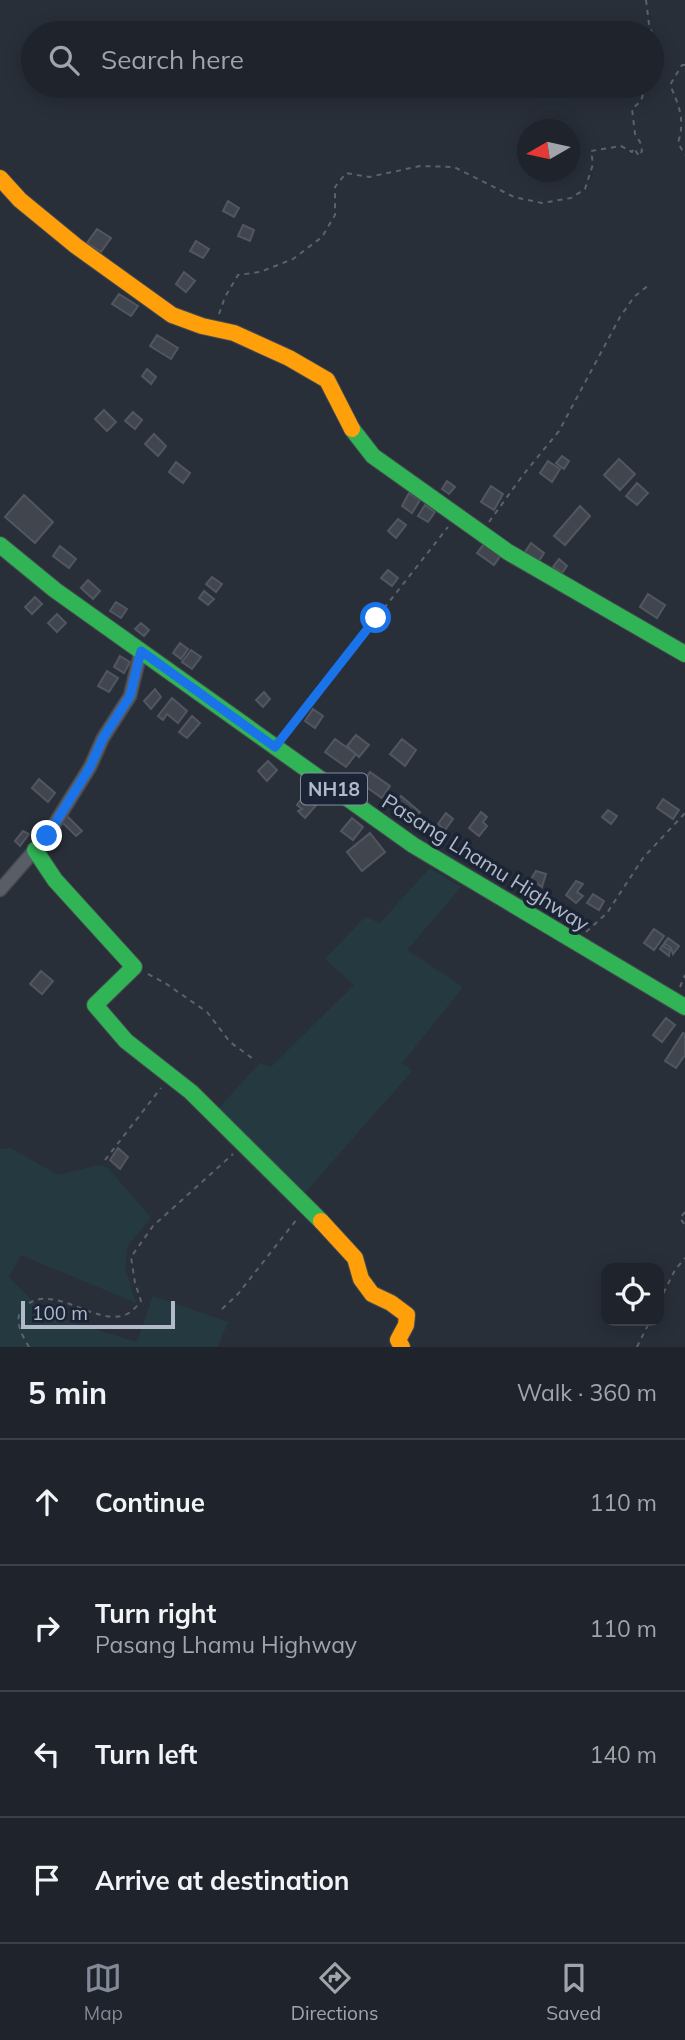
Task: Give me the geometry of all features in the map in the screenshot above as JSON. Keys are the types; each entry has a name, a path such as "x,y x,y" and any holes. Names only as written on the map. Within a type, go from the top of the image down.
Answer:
{"main road":[{"path":"0,178 20,200 76,246 172,316 234,333 289,358 327,380 348,424 373,456 508,552 685,654"},
{"name":"Pasang Lhamu Highway","path":"0,545 55,590 413,845 685,1007"},
{"path":"35,850 55,880 134,967 95,1004 126,1041 191,1093 355,1258 360,1279 372,1294 407,1315 406,1325 398,1340 402,1347"}],"street":[{"path":"0,890 47,836 90,767 103,738 130,696 141,651"}],"path":[{"path":"646,0 649,21"},
{"path":"685,65 682,65 670,85 680,108 684,130 678,143 685,155"},
{"path":"213,328 225,297 238,275 260,272 293,259 322,237 335,215 335,187 346,173 369,177 420,166 454,167 514,197 542,203 571,198 585,188 593,164 590,151 621,146 632,152 634,148 639,156 642,151 635,134 632,109 642,98"},
{"path":"482,532 559,431 620,317 634,297 650,284"},
{"path":"275,747 450,526 452,513"},
{"path":"575,942 607,913 643,858 685,813"},
{"path":"134,967 165,983 207,1012 230,1042 256,1060"},
{"path":"105,1160 153,1096 171,1077"},
{"path":"29,1347 18,1321 21,1310 32,1301 41,1298 55,1299 112,1316 124,1315 133,1310 141,1301 131,1257 153,1226 234,1152 234,1136"},
{"path":"222,1309 238,1294 307,1208"},
{"path":"685,1212 680,1218 685,1225"},
{"path":"664,1292 675,1270 685,1258"},
{"path":"637,1347 648,1326"}],"green space":[{"path":"430,868 461,887 407,950 463,987 402,1063 412,1071 303,1195 216,1111 260,1063 271,1067 354,985 325,959 365,917 380,923"},
{"path":"10,1148 58,1175 99,1165 108,1168 151,1218 128,1245 125,1267 136,1303 21,1255 9,1277 45,1314 137,1342 153,1296 228,1322 218,1347 0,1347 0,1149"}],"building":[{"path":"228,201 239,208 234,217 223,211"},
{"path":"243,225 254,230 250,241 238,236"},
{"path":"97,229 111,238 101,252 87,243"},
{"path":"196,241 209,249 203,258 190,251"},
{"path":"184,272 195,281 186,292 176,284"},
{"path":"119,294 138,306 131,316 112,304"},
{"path":"157,335 178,348 171,359 150,346"},
{"path":"147,369 156,377 151,384 142,376"},
{"path":"104,410 116,422 107,431 95,419"},
{"path":"133,412 142,420 135,429 125,421"},
{"path":"154,434 166,446 158,456 145,444"},
{"path":"562,456 569,461 564,469 556,463"},
{"path":"619,459 635,474 620,490 604,475"},
{"path":"548,461 560,469 552,482 540,473"},
{"path":"176,462 190,473 183,483 169,472"},
{"path":"447,481 455,487 449,494 442,489"},
{"path":"637,483 648,493 637,505 626,496"},
{"path":"491,486 503,494 494,510 481,502"},
{"path":"409,493 420,500 412,513 402,506"},
{"path":"24,495 53,522 35,543 5,517"},
{"path":"425,505 435,512 428,522 418,516"},
{"path":"580,506 590,516 565,545 554,536"},
{"path":"398,519 406,525 396,538 388,531"},
{"path":"531,543 544,553 539,561 525,552"},
{"path":"484,544 501,555 494,565 477,553"},
{"path":"60,546 76,559 69,568 53,556"},
{"path":"559,559 567,566 562,573 553,567"},
{"path":"388,570 398,578 392,586 381,578"},
{"path":"212,577 222,584 216,592 206,584"},
{"path":"88,580 100,591 93,599 81,588"},
{"path":"204,591 214,599 208,605 199,598"},
{"path":"648,594 665,605 657,618 640,607"},
{"path":"35,597 42,604 32,614 25,607"},
{"path":"116,602 127,609 121,618 110,611"},
{"path":"57,614 66,623 57,632 48,623"},
{"path":"141,623 149,630 144,636 135,629"},
{"path":"180,643 188,649 181,659 173,653"},
{"path":"191,650 201,657 192,669 182,662"},
{"path":"120,656 130,662 124,673 114,667"},
{"path":"107,671 118,678 109,692 98,686"},
{"path":"155,689 161,697 151,709 144,701"},
{"path":"264,692 270,699 263,707 256,700"},
{"path":"172,698 187,711 178,723 167,714 163,720 158,716"},
{"path":"313,709 323,716 315,728 305,721"},
{"path":"192,716 200,723 187,738 179,732"},
{"path":"356,735 369,745 359,757 347,746"},
{"path":"335,739 356,754 346,767 325,752"},
{"path":"402,739 416,750 405,766 390,754"},
{"path":"268,761 277,770 267,781 258,771"},
{"path":"370,772 390,786 382,798 362,784"},
{"path":"39,779 55,793 48,802 32,788"},
{"path":"306,792 318,803 305,818 298,811 302,809 297,805"},
{"path":"401,796 420,812 412,821 393,806"},
{"path":"663,799 679,810 673,819 657,808"},
{"path":"608,810 617,816 611,824 602,817"},
{"path":"481,812 487,817 483,822 487,826 479,836 469,828"},
{"path":"446,813 453,819 445,830 438,824"},
{"path":"67,816 82,831 76,836 61,821"},
{"path":"352,818 363,827 353,840 341,831"},
{"path":"23,831 29,834 20,846 15,841"},
{"path":"370,833 385,852 362,871 347,852"},
{"path":"536,871 546,874 542,887 531,879"},
{"path":"576,881 583,884 577,892 583,896 576,903 566,895"},
{"path":"593,894 604,901 599,910 587,903"},
{"path":"654,929 664,936 654,950 644,943"},
{"path":"668,938 679,946 673,954 671,948 665,944 663,946 670,950 669,956 660,949"},
{"path":"41,971 53,981 42,994 30,984"},
{"path":"666,1018 675,1025 662,1042 653,1035"},
{"path":"683,1033 685,1055 676,1068 665,1061"},
{"path":"118,1148 128,1157 120,1169 110,1160"}],"traffic: fast":[{"path":"352,429 373,456 508,552 685,654"},
{"path":"0,545 55,590 413,845 685,1007"},
{"path":"35,850 55,880 134,967 95,1005 126,1041 191,1092 321,1221"}],"traffic: slow":[{"path":"0,178 20,200 76,246 172,315 202,326 234,333 289,358 327,380 352,429"},
{"path":"321,1221 355,1258 361,1279 372,1294 407,1315 406,1325 398,1340 402,1347"}],"route":[{"path":"47,836 130,696 141,651 275,747 376,618"}]}
